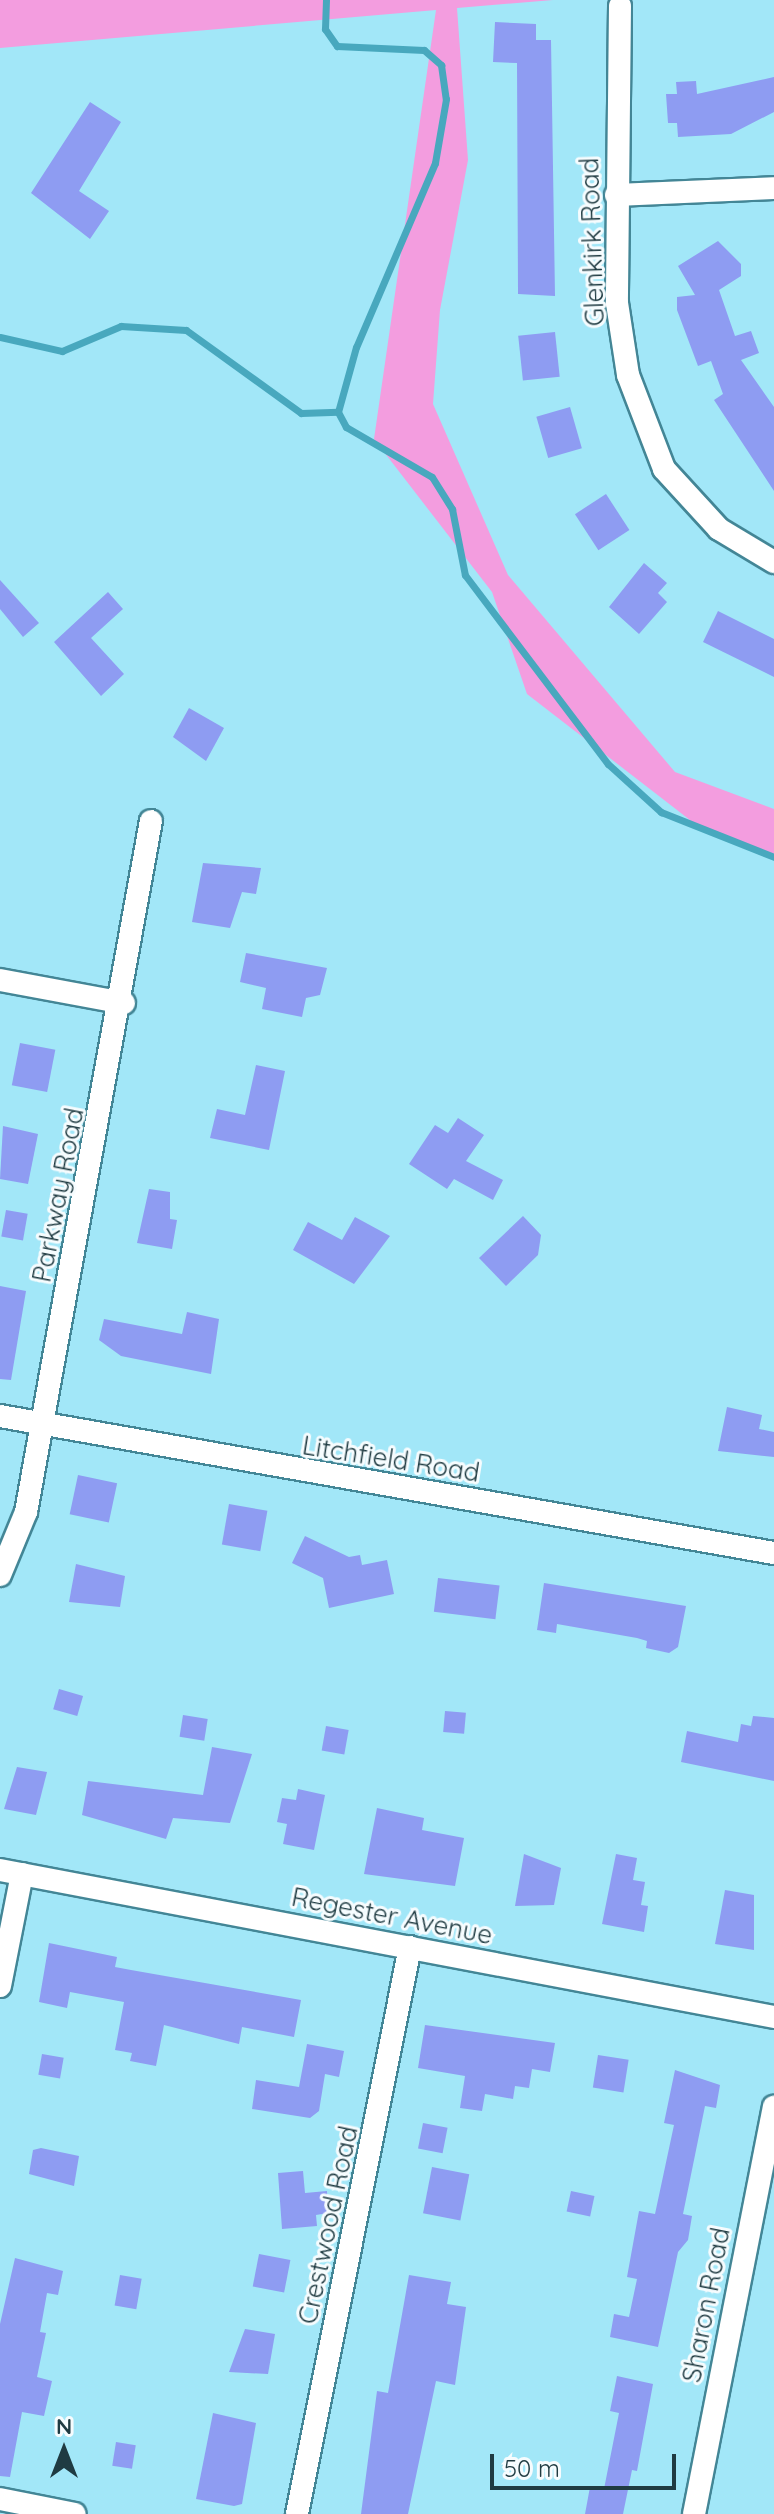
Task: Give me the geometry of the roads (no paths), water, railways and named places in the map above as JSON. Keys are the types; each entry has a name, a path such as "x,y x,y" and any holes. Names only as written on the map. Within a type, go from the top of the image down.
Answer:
{"street":[{"name":"Glenkirk Road","path":"620,6 617,303 628,375 648,435 664,469 719,529 774,562"},
{"path":"616,195 774,188"},
{"name":"Parkway Road","path":"0,1575 26,1512 124,1003 151,821"},
{"path":"0,980 124,1003"},
{"name":"Litchfield Road","path":"0,1416 774,1553"},
{"path":"0,1986 11,1872"},
{"name":"Regester Avenue","path":"11,1872 774,2017"},
{"name":"Crestwood Road","path":"297,2514 410,1947"},
{"name":"Sharon Road","path":"694,2514 774,2107"},
{"path":"0,2499 75,2514"}],"waterway":[{"path":"326,0 325,29 337,46 424,50 441,65 446,99 435,163 356,347 338,412 346,427 432,477 452,509 465,575 608,764 661,812 774,857"},
{"path":"0,337 62,351 121,326 186,330 301,413 338,412"}]}
